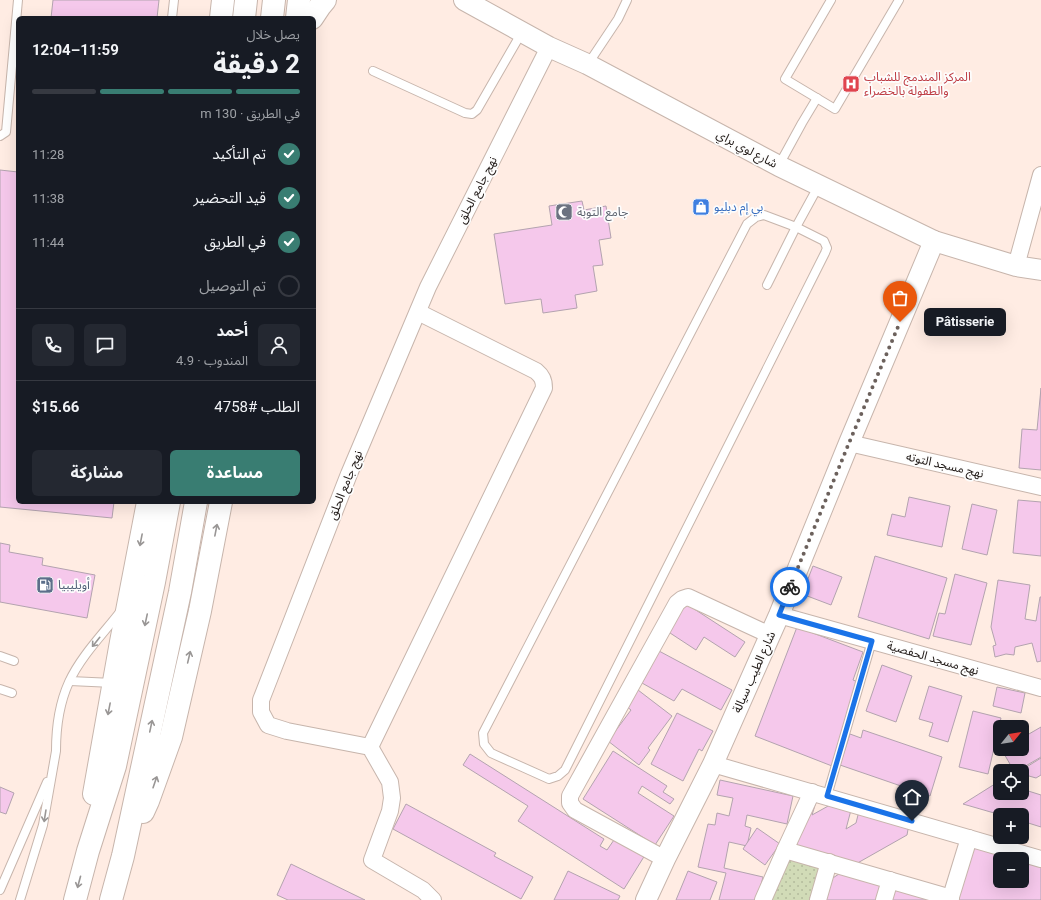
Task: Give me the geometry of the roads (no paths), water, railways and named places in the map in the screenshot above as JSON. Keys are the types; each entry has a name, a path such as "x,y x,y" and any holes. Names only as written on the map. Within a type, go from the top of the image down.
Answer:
{"highway":[{"path":"222,16 223,0"},
{"path":"244,16 246,0"},
{"path":"272,16 274,0"},
{"path":"297,16 299,0"},
{"path":"313,16 326,0"},
{"path":"88,851 96,785 148,504"},
{"path":"75,900 88,851 115,766 154,582 169,504"},
{"path":"111,900 123,856 180,592 196,504"},
{"path":"123,856 148,801 171,737 200,611 221,504"}],"street":[{"name":"شارع لوي براي","path":"464,0 549,47 587,64 779,166 934,241 1016,266 1041,270"},
{"name":"نهج جامع الحلق","path":"370,747 287,731 268,724 261,712 261,700 349,474 432,280 549,47"},
{"path":"1016,266 1041,175"},
{"name":"شارع الطيب سيالة","path":"646,900 665,859 714,764 779,615 934,241"},
{"path":"418,312 536,371 542,376 544,381 544,388 370,747 390,782 392,798 390,811 372,860 423,890 434,900"},
{"name":"نهج مسجد التوته","path":"849,443 1041,487"},
{"path":"665,859 575,810 570,803 570,796 677,603 688,597 770,635"},
{"name":"نهج مسجد الحفصية","path":"779,615 1041,688"},
{"path":"714,764 1041,859"},
{"path":"763,900 785,850 819,794"},
{"path":"785,850 950,899 969,838"},
{"path":"818,900 829,862"},
{"path":"884,900 890,880"}],"lane":[{"path":"17,16 18,0"},
{"path":"172,16 174,0"},
{"path":"587,64 618,19 627,0"},
{"path":"831,0 785,79 835,109 899,0"},
{"path":"0,136 6,132 16,22"},
{"path":"373,71 465,113 472,114 476,110 522,32"},
{"path":"779,166 817,98"},
{"path":"767,285 818,185"},
{"path":"764,215 796,227 824,242 826,248 825,253 565,770 558,776 550,779 491,753 484,744 483,733 747,224 756,217 764,215"},
{"path":"20,900 43,825 56,751 59,716 63,698 70,681 88,652 129,600"},
{"path":"819,794 872,641"},
{"path":"0,656 14,661"},
{"path":"70,681 114,683"},
{"path":"0,689 12,693"},
{"path":"0,890 52,771"}],"place":[{"name":"المركز المندمج للشباب والطفولة بالخضراء","path":"851,84"},
{"name":"بي إم دبليو","path":"701,207"},
{"name":"جامع التوبة","path":"564,212"},
{"name":"Pâtisserie","path":"900,322"},
{"name":"أويليبيا","path":"45,585"}]}
